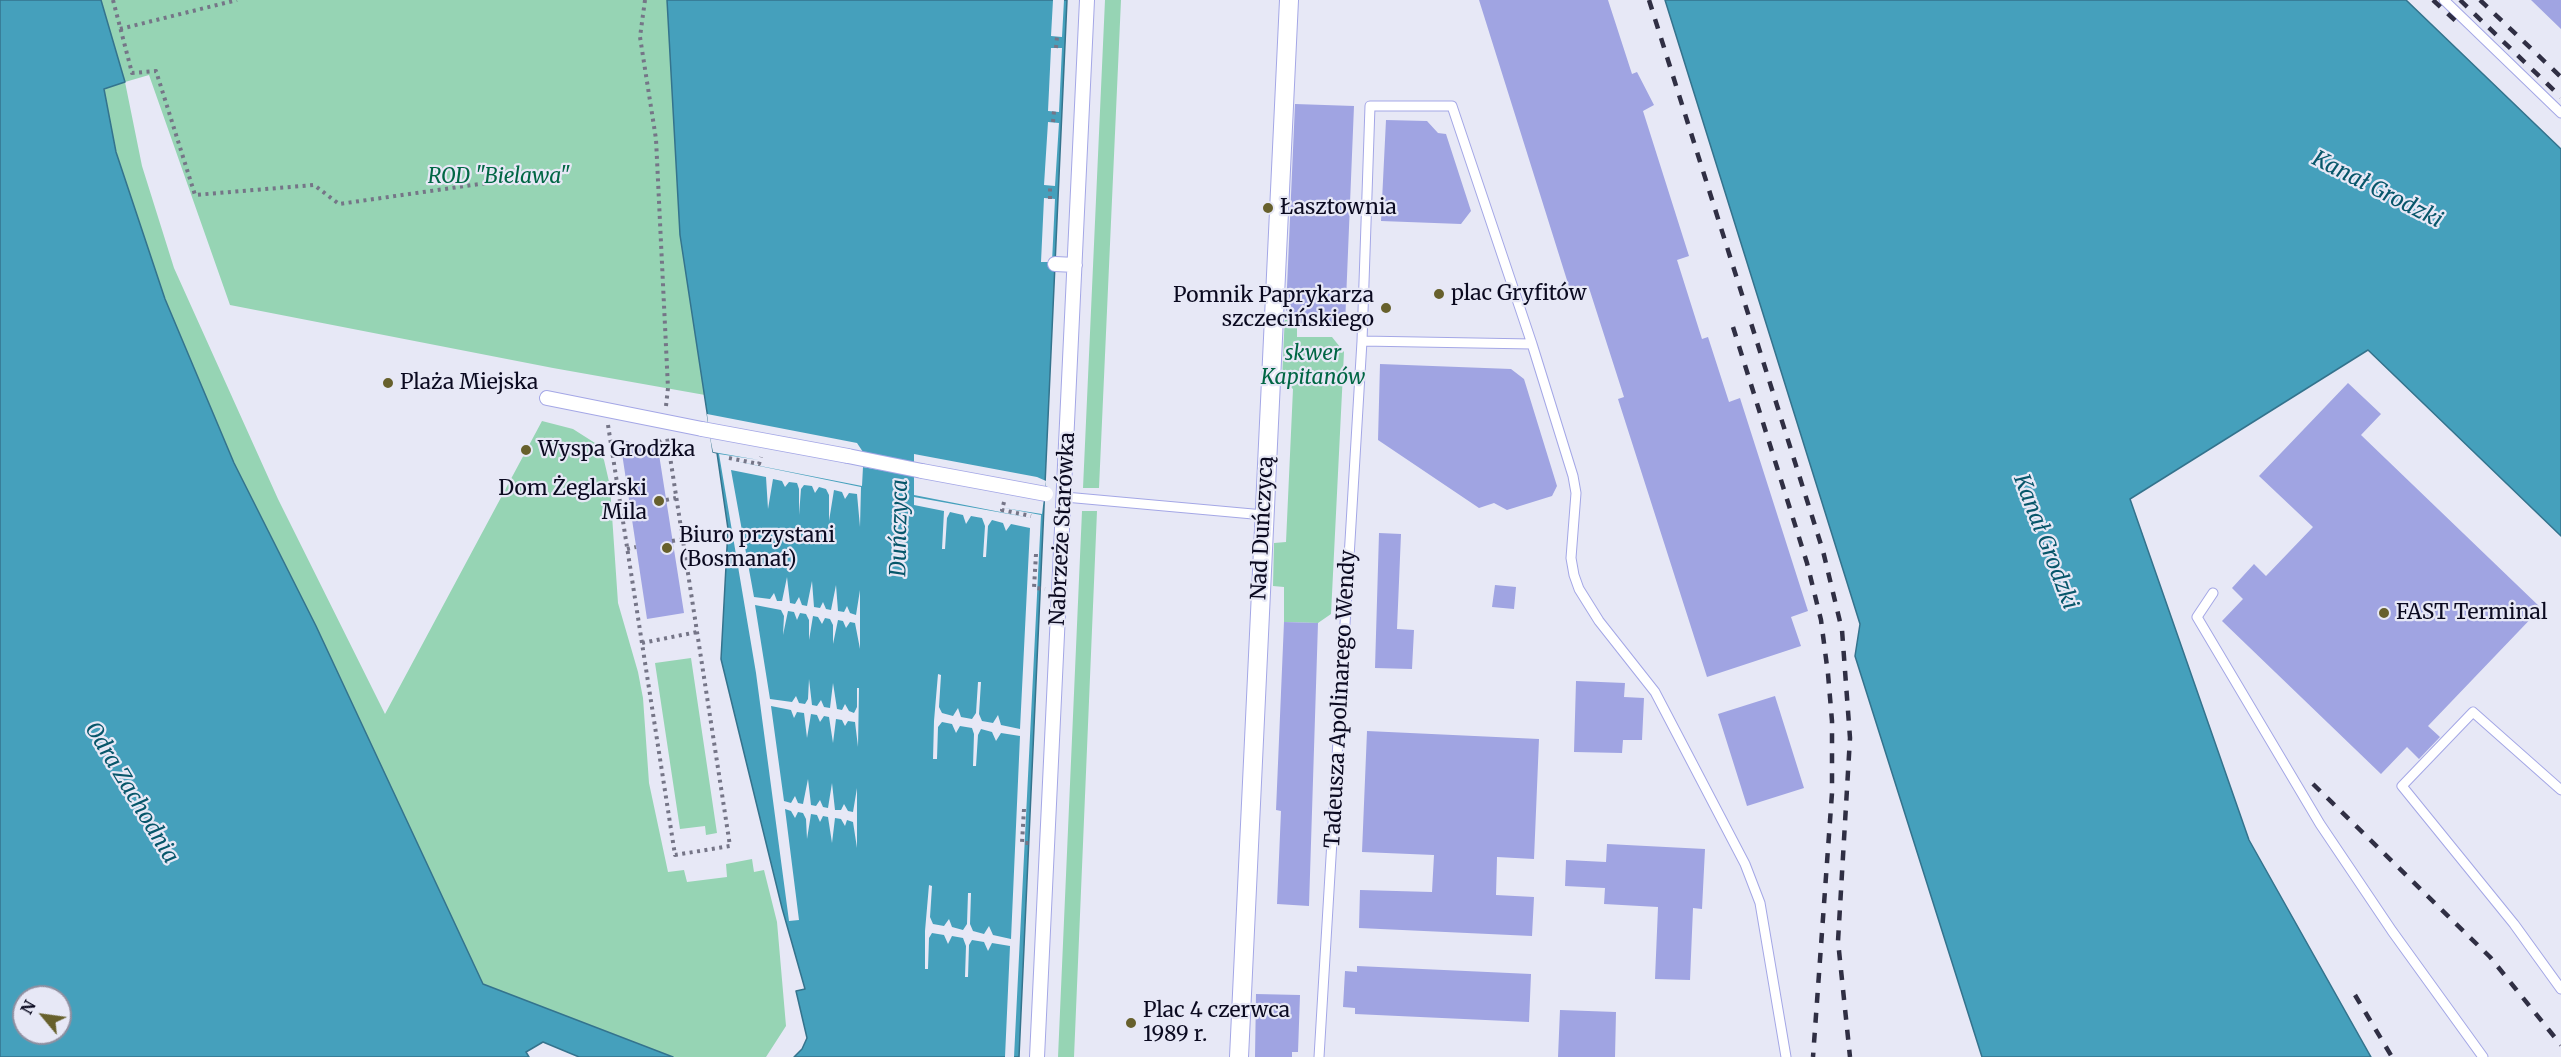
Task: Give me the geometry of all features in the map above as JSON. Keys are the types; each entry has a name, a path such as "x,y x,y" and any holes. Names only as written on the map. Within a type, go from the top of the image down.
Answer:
{"street":[{"name":"Nabrzeże Starówka","path":"1037,1057 1087,0"},
{"name":"Nad Duńczycą","path":"1239,1057 1289,0"},
{"path":"1055,264 1075,265"},
{"path":"547,398 1065,497"}],"lane":[{"path":"2444,0 2561,113"},
{"name":"Tadeusza Apolinarego Wendy","path":"1319,1057 1362,341 1370,106 1452,106 1532,344"},
{"path":"1362,341 1532,344 1573,476 1576,493 1571,558 1579,589 1599,621 1660,701 1745,864 1760,903 1786,1057"},
{"path":"1065,497 1264,515"},
{"path":"2213,593 2197,617 2320,824 2392,931 2482,1057"},
{"path":"2561,790 2473,712 2402,786 2514,924 2561,989"}],"path":[{"path":"113,0 132,73 156,71 195,195 314,185 339,204 522,178"},
{"path":"120,28 237,0"},
{"path":"605,410 675,855 730,846 664,421 668,388 656,139 640,37 645,0"},
{"path":"1056,48 1057,36"},
{"path":"1053,122 1054,111"},
{"path":"1050,186 1050,199"},
{"path":"653,447 667,436"},
{"path":"729,458 759,464 762,454"},
{"path":"666,500 676,498"},
{"path":"1004,501 1002,510 1032,516"},
{"path":"672,541 683,539"},
{"path":"627,549 636,547"},
{"path":"1036,554 1034,588 1042,588"},
{"path":"642,644 697,632"},
{"path":"1024,809 1022,843 1030,843"}],"green space":[{"name":"ROD \"Bielawa\"","path":"101,0 693,0 699,354 705,395 230,305 149,75 125,82"},
{"path":"1105,0 1121,0 1099,488 1083,488"},
{"path":"125,82 142,166 174,268 278,499 385,714 542,421 573,429 595,443 604,460 610,486 618,603 643,698 649,783 668,872 684,870 687,882 727,877 726,864 752,859 754,872 764,870 777,922 786,1026 766,1057 673,1057 483,984 316,626 234,463 165,299 116,152 104,89"},
{"name":"skwer Kapitanów","path":"1285,313 1292,313 1292,318 1297,323 1297,337 1332,337 1344,352 1331,614 1318,623 1284,622 1284,587 1273,586 1274,543 1286,542 1293,389 1282,381"},
{"path":"1082,511 1097,511 1074,1057 1058,1057"},
{"path":"691,658 717,833 706,835 705,826 680,829 655,663"}],"water":[{"name":"Odra Zachodnia","path":"0,0 101,0 125,82 104,89 116,152 165,299 234,463 316,626 483,984 673,1057 579,1057 543,1042 526,1052 529,1057 0,1057"},
{"name":"Duńczyca","path":"667,0 1067,0 1019,1057 794,1057 802,1049 807,1038 796,991 805,989 782,908 721,659 728,529 717,453 713,452 680,235"},
{"name":"Kanał Grodzki","path":"1665,0 2406,0 2561,149 2561,536 2368,350 2130,499 2249,840 2371,1057 1982,1057 1855,656 1860,624"}],"pier":[{"path":"1053,0 1064,0 1062,37 1051,36"},
{"path":"1051,48 1062,48 1059,112 1048,111"},
{"path":"1048,122 1059,123 1055,186 1044,185"},
{"path":"1044,198 1055,199 1052,262 1041,262"},
{"path":"707,414 857,443 863,452 914,462 914,454 1037,477 1046,481 1042,514 1004,508 1041,515 1014,1057 1005,1057 1010,946 992,943 988,951 984,942 972,940 969,945 968,977 965,977 966,946 963,938 952,936 948,944 944,935 932,933 929,938 928,969 925,969 925,931 929,885 932,886 930,917 933,924 944,926 949,919 952,927 963,930 967,924 968,893 971,893 970,924 973,931 984,934 989,926 993,935 1011,939 1020,736 1001,733 996,741 992,732 981,729 978,735 976,766 973,766 974,734 972,728 960,726 956,733 952,724 942,722 938,727 937,759 933,759 934,721 938,674 941,675 939,707 942,713 953,716 958,708 961,717 972,719 976,713 978,682 981,682 979,714 982,721 993,723 998,715 1001,725 1020,729 1030,528 1011,524 1006,531 1003,523 992,520 988,526 986,557 983,557 985,526 982,518 971,516 966,524 963,515 950,512 947,518 945,549 942,549 944,511 914,505 914,497 1031,518 914,495 914,476 863,467 862,486 730,460 861,487 860,527 857,494 849,493 845,499 842,492 834,490 829,521 829,495 826,489 819,487 815,493 812,486 804,485 801,489 799,515 797,483 789,482 785,487 782,481 773,479 768,509 766,477 731,470 754,597 770,599 774,593 777,601 782,601 787,577 790,603 795,604 799,597 802,605 807,606 812,581 814,607 820,608 823,602 826,609 831,610 836,585 838,611 844,612 847,606 850,613 856,615 860,590 860,649 855,623 850,622 846,628 843,621 838,620 833,644 833,625 830,619 825,618 822,624 818,617 813,616 809,640 809,620 806,614 800,613 797,620 794,612 788,611 783,635 784,616 781,610 755,605 770,699 792,702 796,696 799,703 805,704 808,699 809,679 812,705 817,706 821,700 824,707 830,708 833,683 837,709 842,710 845,704 849,711 854,713 857,707 857,688 859,688 858,747 855,722 848,721 845,726 842,720 836,719 833,743 829,717 824,716 820,722 817,715 811,714 807,738 804,713 797,712 794,718 791,710 771,706 784,801 791,803 795,796 798,803 803,804 808,779 811,805 816,806 820,800 823,807 828,808 832,783 835,810 841,810 844,804 848,811 853,812 857,788 857,848 853,822 847,820 845,826 841,819 835,818 832,843 828,817 823,816 820,822 817,815 811,814 807,839 806,819 803,813 798,812 795,818 791,811 785,809 799,920 789,921 756,673 719,454 759,460 713,452 710,437 707,437 705,422 708,422"}],"building":[{"path":"1479,0 1608,0 1632,74 1637,72 1654,105 1643,111 1689,256 1677,260 1702,339 1708,337 1729,402 1740,398 1808,611 1791,617 1801,646 1707,677 1618,399 1624,397 1589,288 1571,293"},
{"path":"2531,0 2561,0 2561,29"},
{"path":"1295,104 1354,106 1345,325 1297,323 1286,310"},
{"path":"1386,120 1427,121 1438,133 1446,134 1471,211 1461,224 1381,221"},
{"path":"1380,364 1511,369 1524,379 1557,486 1552,496 1507,510 1494,503 1479,508 1378,440"},
{"name":"FAST Terminal","path":"2348,383 2381,414 2361,435 2541,608 2428,726 2440,737 2419,759 2407,747 2381,774 2222,621 2243,599 2232,588 2254,564 2266,576 2313,527 2259,476"},
{"path":"620,440 658,448 684,613 647,619"},
{"path":"1379,533 1401,534 1397,629 1414,630 1412,669 1375,668"},
{"path":"1495,585 1516,587 1514,609 1492,607"},
{"path":"1284,622 1318,623 1309,906 1277,904 1281,811 1276,810"},
{"path":"1576,681 1625,683 1624,697 1644,698 1642,740 1623,740 1622,753 1574,752"},
{"path":"1775,696 1804,788 1747,806 1718,714"},
{"path":"1367,731 1539,739 1534,859 1497,857 1496,895 1534,897 1532,936 1359,928 1360,890 1432,892 1434,855 1362,852"},
{"path":"1607,844 1705,849 1702,909 1693,908 1690,980 1655,979 1658,907 1604,904 1605,888 1565,886 1566,860 1606,862"},
{"path":"1357,966 1531,974 1529,1022 1355,1014 1355,1008 1343,1007 1345,971 1357,972"},
{"path":"1256,994 1300,995 1298,1052 1292,1052 1292,1057 1255,1057"},
{"path":"1560,1010 1616,1012 1615,1057 1558,1057"}],"railway":[{"path":"1649,0 1823,551 1842,630 1850,738 1838,941 1850,1057"},
{"path":"2433,0 2460,25"},
{"path":"2460,0 2561,97"},
{"path":"2480,0 2561,77"},
{"path":"1733,327 1807,563 1821,620 1828,674 1832,721 1832,793 1813,1057"},
{"path":"2313,784 2490,957 2561,1045"},
{"path":"2355,995 2392,1057"}],"place":[{"name":"Łasztownia","path":"1268,208"},
{"name":"plac Gryfitów","path":"1439,294"},
{"name":"Pomnik Paprykarza szczecińskiego","path":"1386,308"},
{"name":"Plaża Miejska","path":"388,383"},
{"name":"Wyspa Grodzka","path":"526,450"},
{"name":"Dom Żeglarski Mila","path":"659,501"},
{"name":"Biuro przystani (Bosmanat)","path":"667,548"},
{"name":"FAST Terminal","path":"2384,613"},
{"name":"Plac 4 czerwca 1989 r.","path":"1131,1023"}]}
